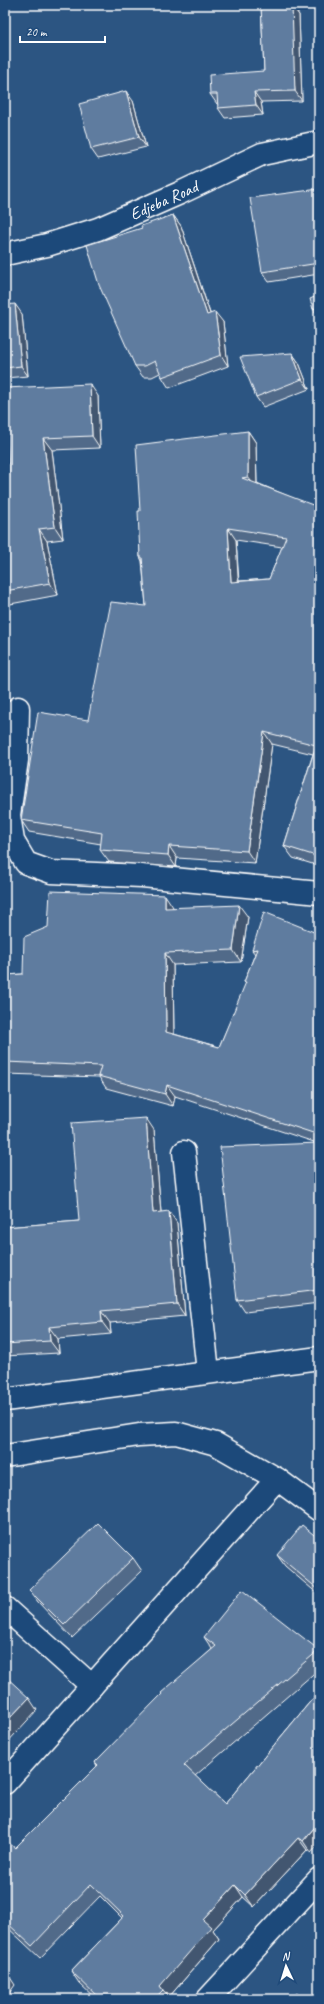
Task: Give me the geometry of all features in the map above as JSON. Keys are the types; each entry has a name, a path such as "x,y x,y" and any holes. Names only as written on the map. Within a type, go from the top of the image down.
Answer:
{"street":[{"name":"Edjeba Road","path":"5,254 48,245 98,229 180,193 262,154 319,142"},
{"path":"18,708 11,760 9,815 12,841 26,863 51,872 142,876 319,893"},
{"path":"184,1152 208,1372"},
{"path":"5,1400 319,1358"},
{"path":"5,1456 139,1435 176,1433 216,1444 277,1479 319,1510"},
{"path":"5,1783 277,1479"},
{"path":"5,1608 92,1686"},
{"path":"208,1999 319,1878"}],"building":[{"path":"261,5 292,6 295,91 254,92 256,105 218,108 217,94 210,94 209,75 264,71"},
{"path":"126,91 139,137 91,149 79,104"},
{"path":"319,189 319,263 262,272 250,198"},
{"path":"173,215 207,315 215,312 221,355 162,377 155,361 145,366 135,366 99,285 87,245 142,228 141,226"},
{"path":"319,295 319,308 313,309 310,299"},
{"path":"15,304 21,366 5,368 5,305"},
{"path":"292,353 302,379 256,397 240,357"},
{"path":"90,384 92,436 43,438 55,527 39,529 50,583 5,591 5,478 9,478 5,388"},
{"path":"248,431 248,477 242,478 318,507 319,857 284,846 316,745 264,732 247,851 169,846 168,855 100,850 102,833 21,820 38,712 88,720 111,602 146,606 142,557 140,557 138,511 140,511 136,445","holes":["228,528 286,537 269,579 231,582"]},
{"path":"50,891 165,895 165,908 239,905 233,950 165,953 166,1032 219,1047 246,982 244,982 257,949 252,950 264,912 319,934 319,1135 167,1085 165,1094 98,1076 101,1066 5,1062 5,975 23,974 24,937 48,927"},
{"path":"146,1118 153,1213 169,1211 177,1304 101,1311 102,1322 49,1327 50,1341 5,1344 5,1227 79,1221 71,1123"},
{"path":"319,1143 319,1290 237,1300 220,1147"},
{"path":"98,1523 133,1558 64,1625 29,1590"},
{"path":"302,1525 319,1539 319,1590 277,1555"},
{"path":"242,1590 319,1650 184,1765 225,1804 319,1691 319,1822 303,1841 298,1838 245,1895 235,1885 203,1920 211,1927 160,1986 163,1990 154,1999 100,1999 71,1971 124,1916 91,1884 32,1946 5,1921 5,1845 8,1842 15,1848 98,1765 95,1762 162,1694 161,1693 216,1646 204,1637"},
{"path":"5,1676 29,1698 5,1723"},
{"path":"5,1990 16,1999 5,1999"},
{"path":"297,1993 303,1999 290,1999"}]}
